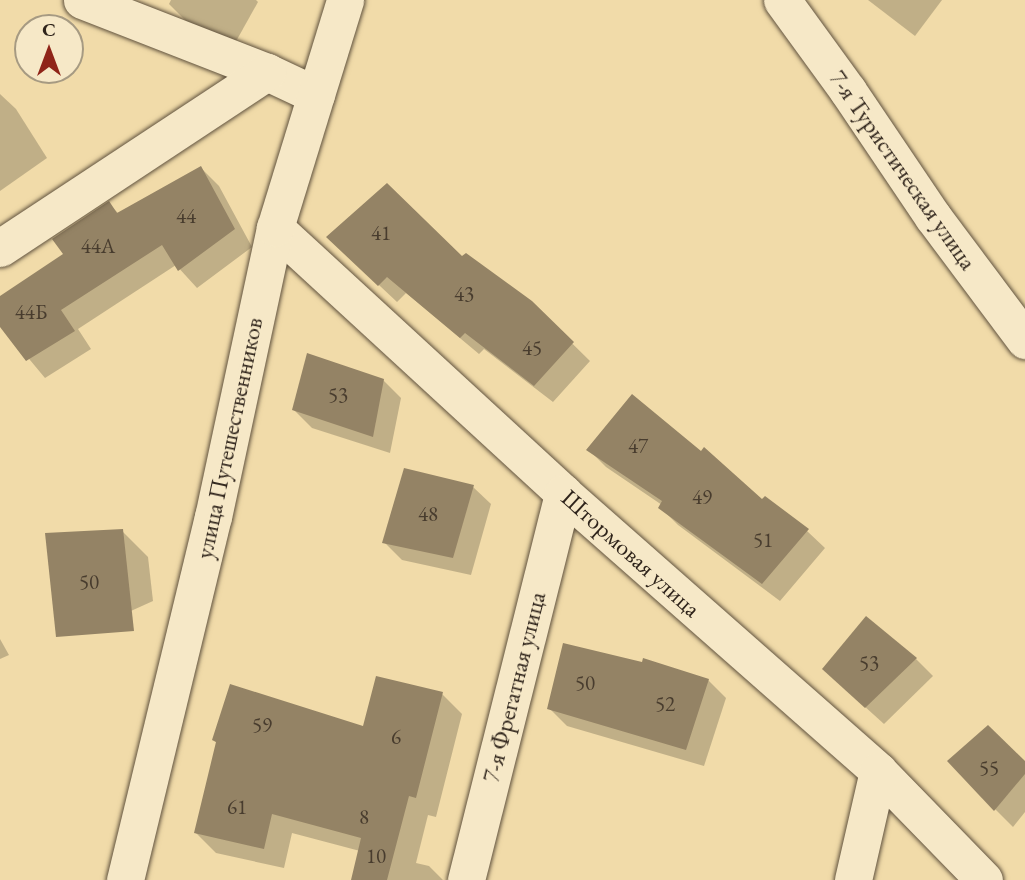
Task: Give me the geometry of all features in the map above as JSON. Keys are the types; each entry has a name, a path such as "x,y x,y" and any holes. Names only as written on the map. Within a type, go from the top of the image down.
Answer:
{"street":[{"path":"82,0 267,72 316,96"},
{"name":"улица Путешественников","path":"125,880 213,517 275,228 345,0"},
{"name":"7-я Туристическая улица","path":"782,0 848,90 933,218 1025,340"},
{"path":"0,248 267,72"},
{"name":"Штормовая улица","path":"275,228 564,493 878,771 985,880"},
{"name":"7-я Фрегатная улица","path":"466,880 564,493"},
{"path":"853,880 878,771"}],"building":[{"path":"201,166 235,229 178,271 162,245 61,310 75,331 26,361 0,327 0,296 63,254 52,239 109,201 117,213"},
{"path":"387,183 462,256 466,253 532,301 574,342 534,386 465,333 460,338 387,277 378,286 326,237"},
{"path":"307,353 384,379 373,437 292,410"},
{"path":"632,394 701,451 704,447 762,499 765,496 809,529 762,584 658,508 662,501 586,450"},
{"path":"404,468 474,485 453,558 382,543"},
{"path":"123,529 134,631 56,637 45,533"},
{"path":"866,616 917,658 865,708 822,669"},
{"path":"563,643 642,662 643,658 709,679 686,750 547,709"},
{"path":"376,676 443,692 416,798 409,796 387,880 351,880 361,838 272,814 264,849 194,833 216,742 212,740 230,684 363,726"},
{"path":"988,725 1025,761 1025,774 994,811 947,761"}]}
